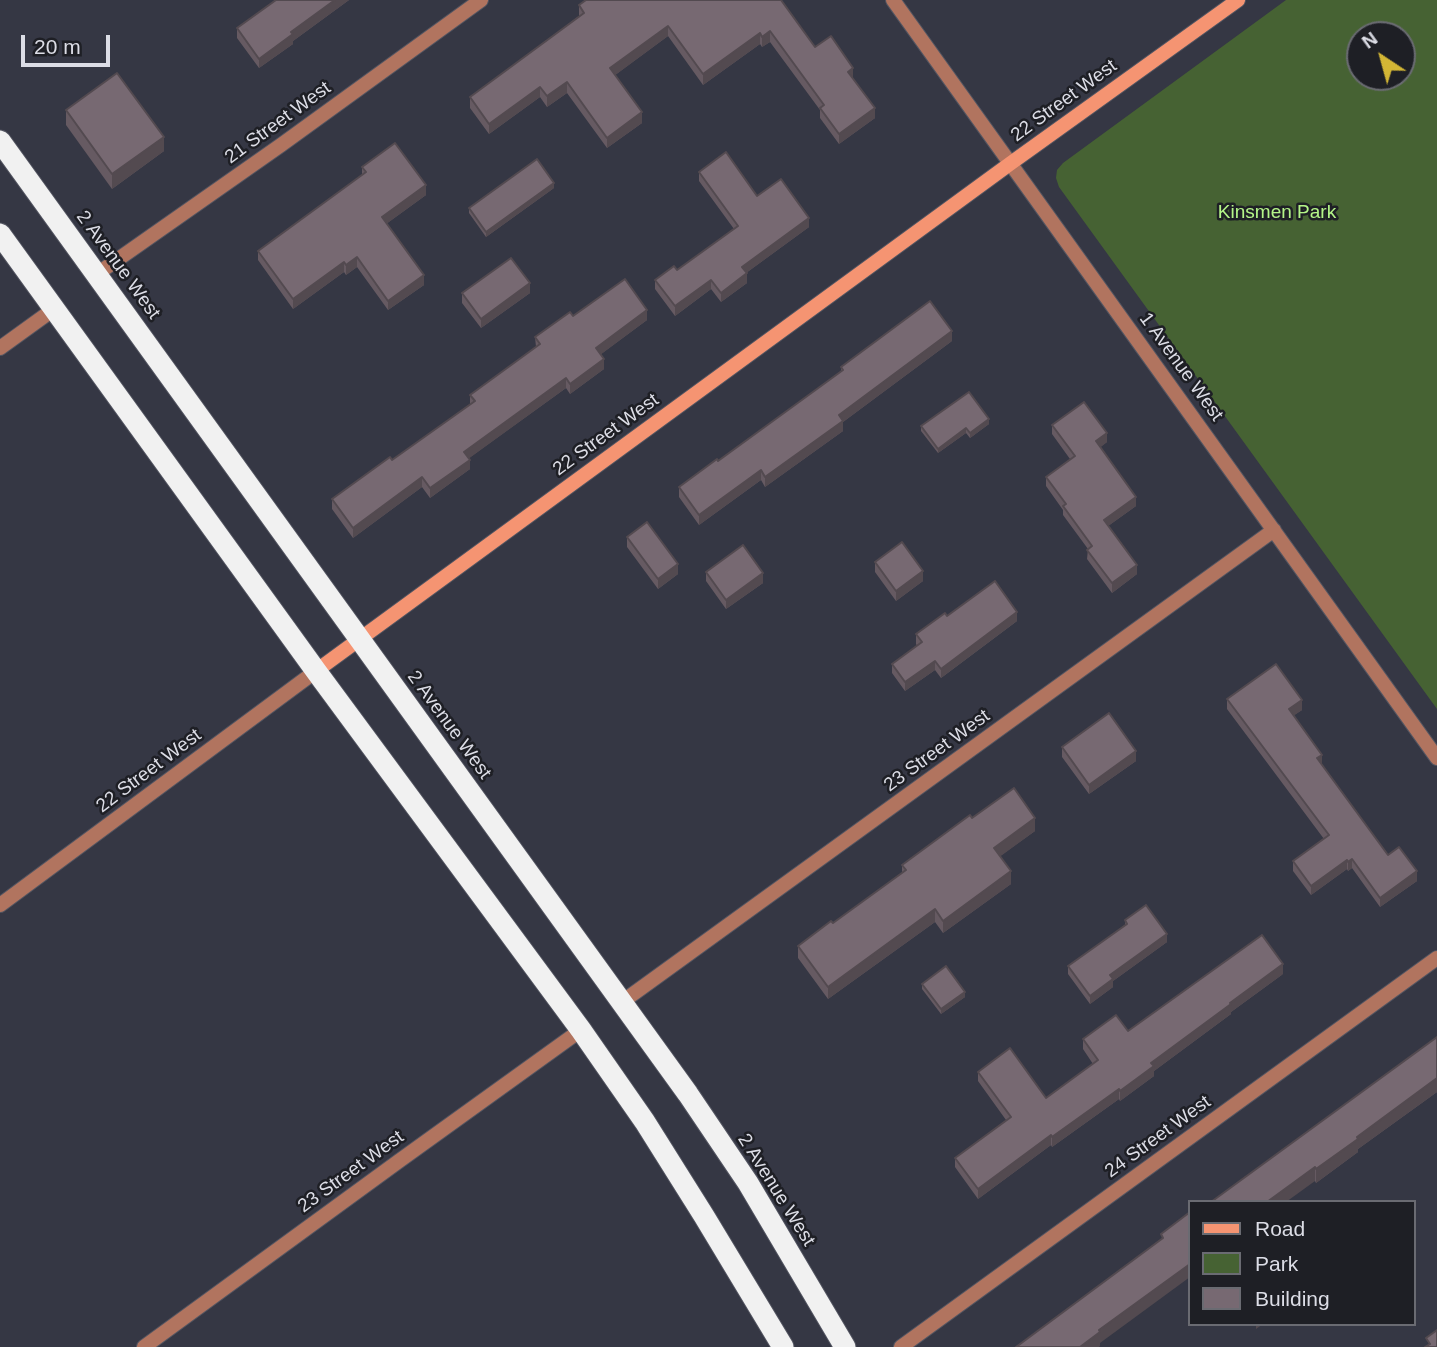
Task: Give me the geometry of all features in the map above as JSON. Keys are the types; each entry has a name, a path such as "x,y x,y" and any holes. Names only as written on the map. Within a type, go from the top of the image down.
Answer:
{"highway":[{"name":"2 Avenue West","path":"0,141 688,1094 748,1183 845,1347"},
{"path":"0,234 316,671 581,1030 645,1122 783,1347"}],"street":[{"name":"21 Street West","path":"97,274 481,0"},
{"name":"1 Avenue West","path":"893,0 1437,758"},
{"name":"22 Street West","path":"0,905 316,671 1238,0"},
{"path":"0,348 54,309"},
{"name":"23 Street West","path":"622,1002 1274,530"},
{"name":"24 Street West","path":"901,1347 1437,958"},
{"name":"23 Street West","path":"144,1347 581,1030"}],"green space":[{"name":"Kinsmen Park","path":"1286,0 1437,0 1437,709 1059,187 1057,170"}],"building":[{"path":"276,0 335,0 259,59 237,28"},
{"path":"586,0 781,0 815,47 831,36 853,68 848,72 875,108 839,134 820,108 824,105 770,31 762,37 760,33 703,74 668,26 610,68 642,112 607,138 567,82 547,96 540,87 489,124 470,97 584,13 579,5"},
{"path":"117,73 164,137 112,174 66,110"},
{"path":"395,143 426,185 382,217 424,275 388,301 357,257 346,265 344,262 293,299 258,251 366,172 362,167"},
{"path":"726,152 757,196 781,179 809,218 742,267 747,273 721,293 711,280 675,306 655,280 674,266 677,270 738,226 699,172"},
{"path":"537,159 554,183 486,232 469,208"},
{"path":"511,258 530,283 481,319 462,293"},
{"path":"625,279 647,310 596,348 604,359 570,384 566,378 464,452 470,460 430,488 422,477 353,528 332,499 475,401 470,395 540,344 535,337 570,312 573,316"},
{"path":"930,301 952,331 839,415 843,421 765,477 761,470 699,515 679,487 843,370 841,367"},
{"path":"969,392 989,419 970,433 966,428 938,449 921,426"},
{"path":"1084,402 1107,433 1096,441 1136,497 1104,520 1137,565 1112,583 1087,550 1092,546 1046,477 1075,456 1052,425"},
{"path":"647,522 678,564 658,579 627,537"},
{"path":"902,542 923,571 896,591 875,562"},
{"path":"743,545 763,573 726,600 706,572"},
{"path":"995,581 1017,612 941,669 935,661 905,682 892,664 922,642 916,634 945,613 947,616"},
{"path":"1276,664 1302,700 1289,709 1322,755 1317,758 1388,855 1399,847 1417,871 1380,898 1352,859 1311,886 1293,861 1329,835 1227,699"},
{"path":"1109,713 1136,751 1089,785 1062,747"},
{"path":"1014,788 1035,818 994,848 1011,871 943,921 935,909 828,987 798,946 906,870 902,865 970,815 972,818"},
{"path":"1146,905 1167,934 1110,975 1113,979 1090,996 1068,966 1127,924 1125,920"},
{"path":"1262,935 1283,964 1151,1063 1154,1066 1052,1137 1051,1135 978,1189 955,1158 1011,1117 978,1072 1010,1048 1046,1098 1098,1060 1083,1039 1116,1015 1128,1031"},
{"path":"946,966 965,992 941,1009 922,984"},
{"path":"1437,1037 1437,1078 1357,1137 1358,1139 1270,1200 1214,1200"},
{"path":"1188,1214 1188,1265 1099,1330 1100,1332 1080,1347 1016,1347 1163,1238 1161,1234"},
{"path":"1437,1330 1437,1347 1425,1347 1430,1344 1426,1338"}]}
